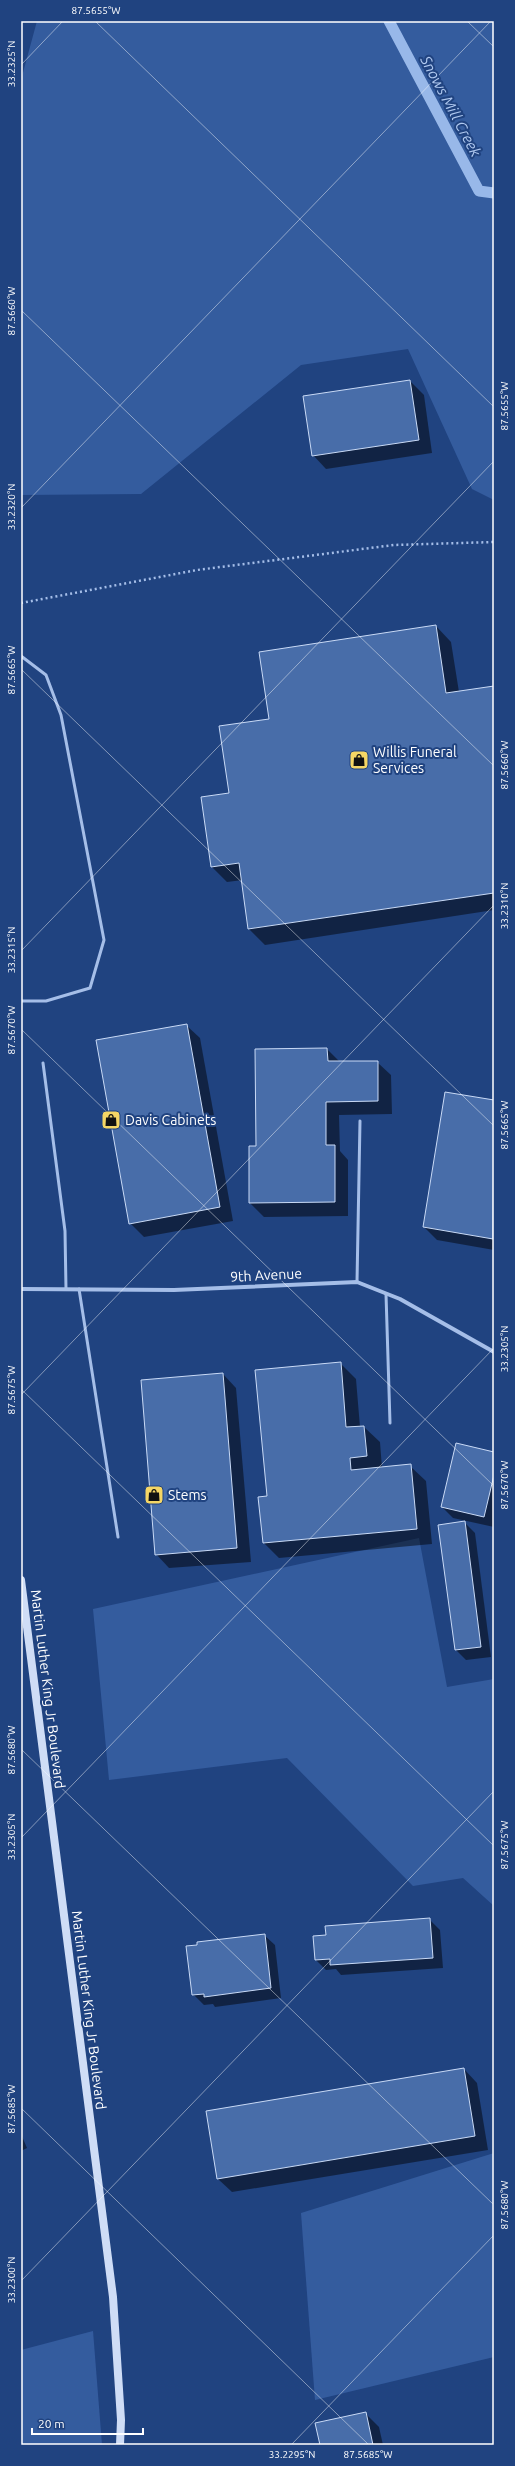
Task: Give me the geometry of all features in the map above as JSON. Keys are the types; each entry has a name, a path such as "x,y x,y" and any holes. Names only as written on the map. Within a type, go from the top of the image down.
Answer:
{"main road":[{"name":"Martin Luther King Jr Boulevard","path":"21,1580 113,2297 121,2420 120,2445"}],"street":[{"name":"9th Avenue","path":"21,1289 174,1290 357,1282 400,1299 494,1352"}],"lane":[{"path":"21,656 46,675 61,715 104,940 90,988 46,1001 21,1001"},
{"path":"43,1063 65,1231 66,1289"},
{"path":"357,1282 360,1121"},
{"path":"79,1289 118,1537"},
{"path":"386,1294 390,1422"}],"path":[{"path":"21,603 213,568 394,545 494,542"}],"shaded area":[{"path":"37,21 494,21 494,500 472,489 408,349 301,365 141,494 21,495 21,80"},
{"path":"419,1538 447,1687 494,1679 494,1906 463,1878 413,1886 287,1758 109,1780 93,1609"},
{"path":"494,2153 494,2357 315,2400 301,2213"},
{"path":"93,2331 102,2445 21,2445 21,2350"}],"building":[{"path":"410,380 419,440 312,456 303,396"},
{"name":"Willis Funeral Services","path":"436,625 446,693 494,686 494,893 248,929 239,863 211,867 201,797 229,793 219,726 269,719 259,652"},
{"path":"187,1024 220,1207 129,1224 96,1040"},
{"path":"327,1048 328,1061 378,1061 378,1101 326,1102 326,1145 335,1145 335,1202 249,1203 249,1146 256,1146 255,1049"},
{"path":"445,1092 494,1100 493,1239 423,1227"},
{"path":"341,1362 346,1427 364,1426 367,1456 350,1458 351,1470 411,1464 417,1529 263,1543 258,1497 267,1496 255,1370"},
{"path":"223,1373 237,1548 155,1555 141,1380"},
{"path":"456,1443 494,1452 494,1475 484,1517 441,1507"},
{"path":"465,1521 481,1647 455,1650 438,1525"},
{"path":"430,1918 433,1958 330,1965 330,1959 315,1960 313,1936 326,1935 325,1926"},
{"path":"265,1934 271,1988 204,1997 204,1994 192,1995 186,1946 197,1945 197,1942"},
{"path":"464,2068 475,2136 217,2179 206,2111"},
{"path":"366,2412 373,2445 320,2445 315,2423"}],"waterway":[{"name":"Snows Mill Creek","path":"389,21 479,191 494,193"}],"place":[{"name":"Willis Funeral Services","path":"359,760"},
{"name":"Davis Cabinets","path":"111,1120"},
{"name":"Stems","path":"154,1495"}]}
